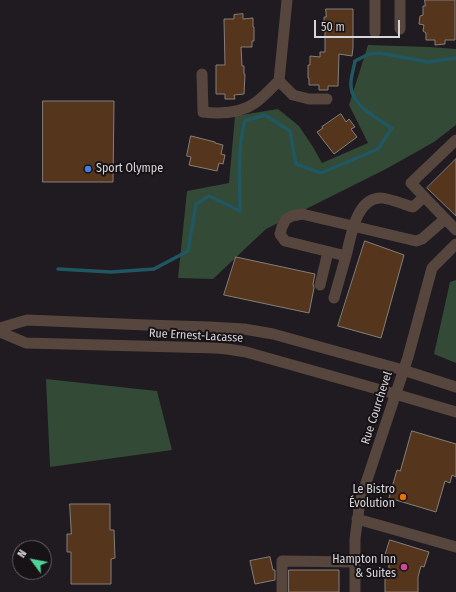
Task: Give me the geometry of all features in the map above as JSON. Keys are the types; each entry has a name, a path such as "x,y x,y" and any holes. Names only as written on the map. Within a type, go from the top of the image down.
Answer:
{"street":[{"path":"375,0 376,32"},
{"path":"400,0 400,29"},
{"path":"202,74 203,112 213,113 238,111 255,104 279,81 287,3"},
{"path":"279,81 293,95 309,99 327,99"},
{"path":"456,140 411,183 456,230"},
{"path":"334,298 354,226 360,210 365,204 373,199 381,197 413,207 424,197"},
{"path":"346,256 285,240 280,234 286,219 302,214 416,241 422,239 445,218"},
{"name":"Rue Courchevel","path":"356,592 355,539 360,500 408,357 432,268 456,244"},
{"path":"320,285 328,252"},
{"name":"Rue Ernest-Lacasse","path":"0,328 27,320 210,326 244,329 273,334 403,370 456,387"},
{"name":"Rue Ernest-Lacasse","path":"0,332 26,343 215,348 240,351 456,412"},
{"path":"357,519 456,547"},
{"path":"282,592 282,561 355,562"}],"green space":[{"path":"368,45 456,49 456,125 434,142 386,169 266,229 213,279 178,278 187,191 229,183 235,116 278,109 299,126 322,163 368,143 349,105"},
{"path":"456,280 456,363 434,354 450,282"},
{"path":"46,379 157,391 172,450 50,467"}],"building":[{"path":"425,0 455,0 455,40 445,40 445,44 435,45 435,40 426,40 426,33 423,31 424,25 419,24 420,16 423,15"},
{"path":"326,9 353,9 353,47 352,56 339,54 338,86 328,86 328,90 319,90 319,85 309,85 308,65 310,65 310,56 320,57 320,52 325,52 324,17 326,17"},
{"path":"243,14 243,19 253,18 254,27 254,41 252,41 252,47 241,47 242,66 244,66 245,74 244,94 234,95 235,99 225,99 225,94 216,94 216,65 225,65 224,19 234,19 234,15"},
{"path":"43,101 114,101 113,182 43,182"},
{"path":"341,114 346,122 349,119 355,127 351,129 357,137 334,154 317,132"},
{"path":"191,136 223,145 221,154 225,155 223,164 219,163 217,171 189,165 191,157 187,156"},
{"path":"456,159 456,216 427,188"},
{"path":"365,241 404,255 381,338 338,326"},
{"path":"236,257 315,274 309,313 224,295"},
{"path":"412,431 456,444 456,477 452,475 450,483 445,481 436,512 389,498 397,470 400,471"},
{"path":"70,504 110,504 110,530 114,530 115,558 111,559 111,584 71,584 71,552 67,552 67,534 71,534"},
{"name":"Hampton Inn & Suites","path":"390,540 429,552 424,567 421,566 418,577 418,592 385,592 385,574 389,574 389,557 385,556"},
{"path":"270,557 273,570 275,570 275,580 255,584 250,561"},
{"path":"289,570 339,570 339,592 289,592"}],"waterway":[{"path":"58,269 111,272 154,269 188,251 196,204 209,196 240,211 240,154 242,131 245,121 265,115 290,131 296,164 321,173 378,149 392,128 366,111 355,99 352,93 351,83 355,61 369,54 380,53 428,62 456,58"}],"place":[{"name":"Sport Olympe","path":"88,169"},
{"name":"Le Bistro Évolution","path":"403,497"},
{"name":"Hampton Inn & Suites","path":"404,567"}]}
